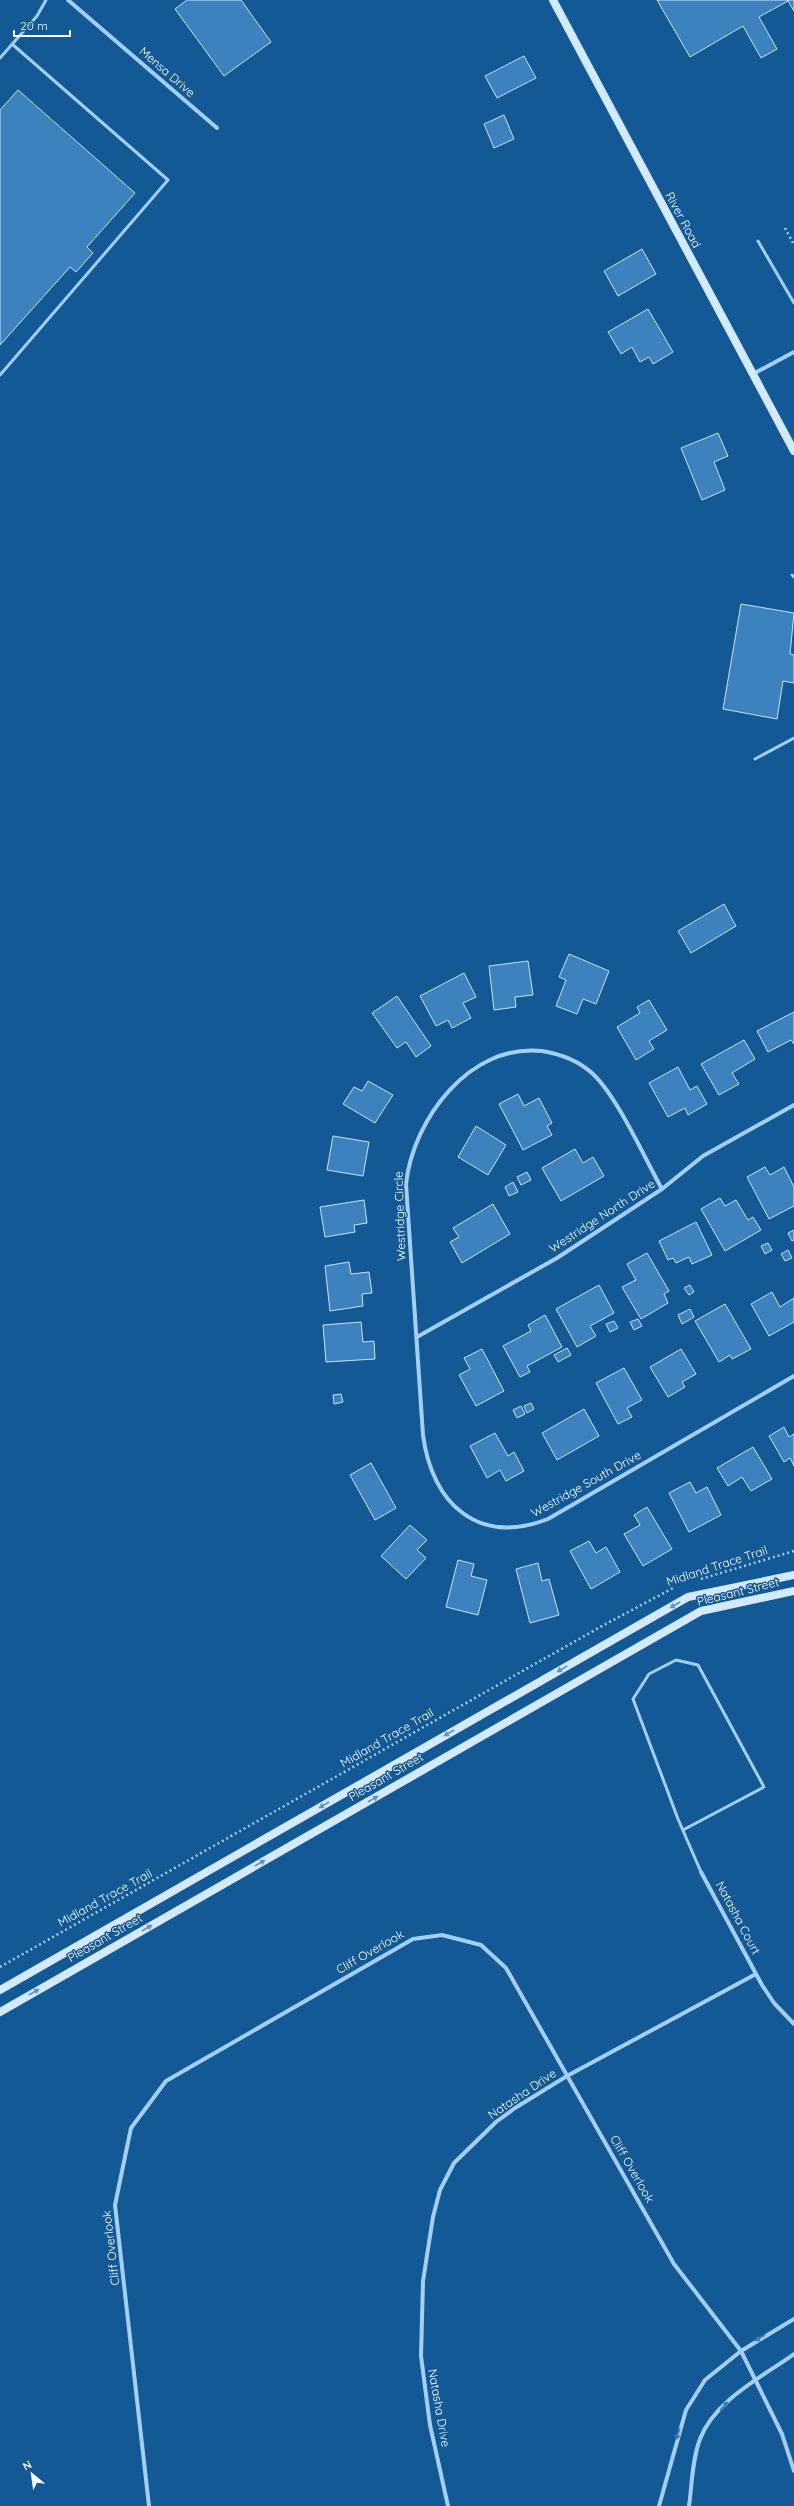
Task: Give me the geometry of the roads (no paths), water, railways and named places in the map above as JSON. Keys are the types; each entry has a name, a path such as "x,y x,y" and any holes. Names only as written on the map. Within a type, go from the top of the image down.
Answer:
{"main road":[{"name":"River Road","path":"553,0 794,451"},
{"name":"Pleasant Street","path":"0,1990 688,1597 794,1575"},
{"name":"Pleasant Street","path":"0,2012 701,1611 794,1591"}],"street":[{"name":"Mensa Drive","path":"68,0 217,128"},
{"path":"752,374 794,352"},
{"name":"Westridge Circle","path":"416,1337 406,1184 408,1163 434,1112 450,1089 465,1074 502,1054 527,1050 552,1053 572,1059 593,1074 608,1092 662,1189"},
{"name":"Westridge North Drive","path":"416,1337 557,1258 662,1189 703,1156 794,1105"},
{"name":"Westridge South Drive","path":"416,1337 423,1435 426,1458 434,1479 454,1506 470,1518 507,1528 528,1527 548,1519 794,1376"},
{"name":"Natasha Court","path":"702,1872 756,1974"},
{"name":"Cliff Overlook","path":"149,2506 115,2205 131,2128 166,2081 413,1939 442,1935 481,1946 506,1968 674,2264 741,2351 757,2380 782,2434 794,2471"},
{"path":"756,1974 774,2003 794,2024"},
{"name":"Natasha Drive","path":"448,2506 429,2418 421,2356 423,2281 433,2217 440,2190 454,2163 496,2122 567,2076 756,1974"},
{"path":"659,2506 686,2410 705,2380 741,2351 794,2318"},
{"path":"689,2506 700,2439 712,2418 730,2400 794,2354"}],"lane":[{"path":"0,58 38,16 46,0"},
{"path":"0,375 168,180 12,44"},
{"path":"758,241 794,303"},
{"path":"755,759 794,738"},
{"path":"683,1830 764,1787 698,1665 676,1660 648,1674 633,1699 683,1830 702,1872"}]}
